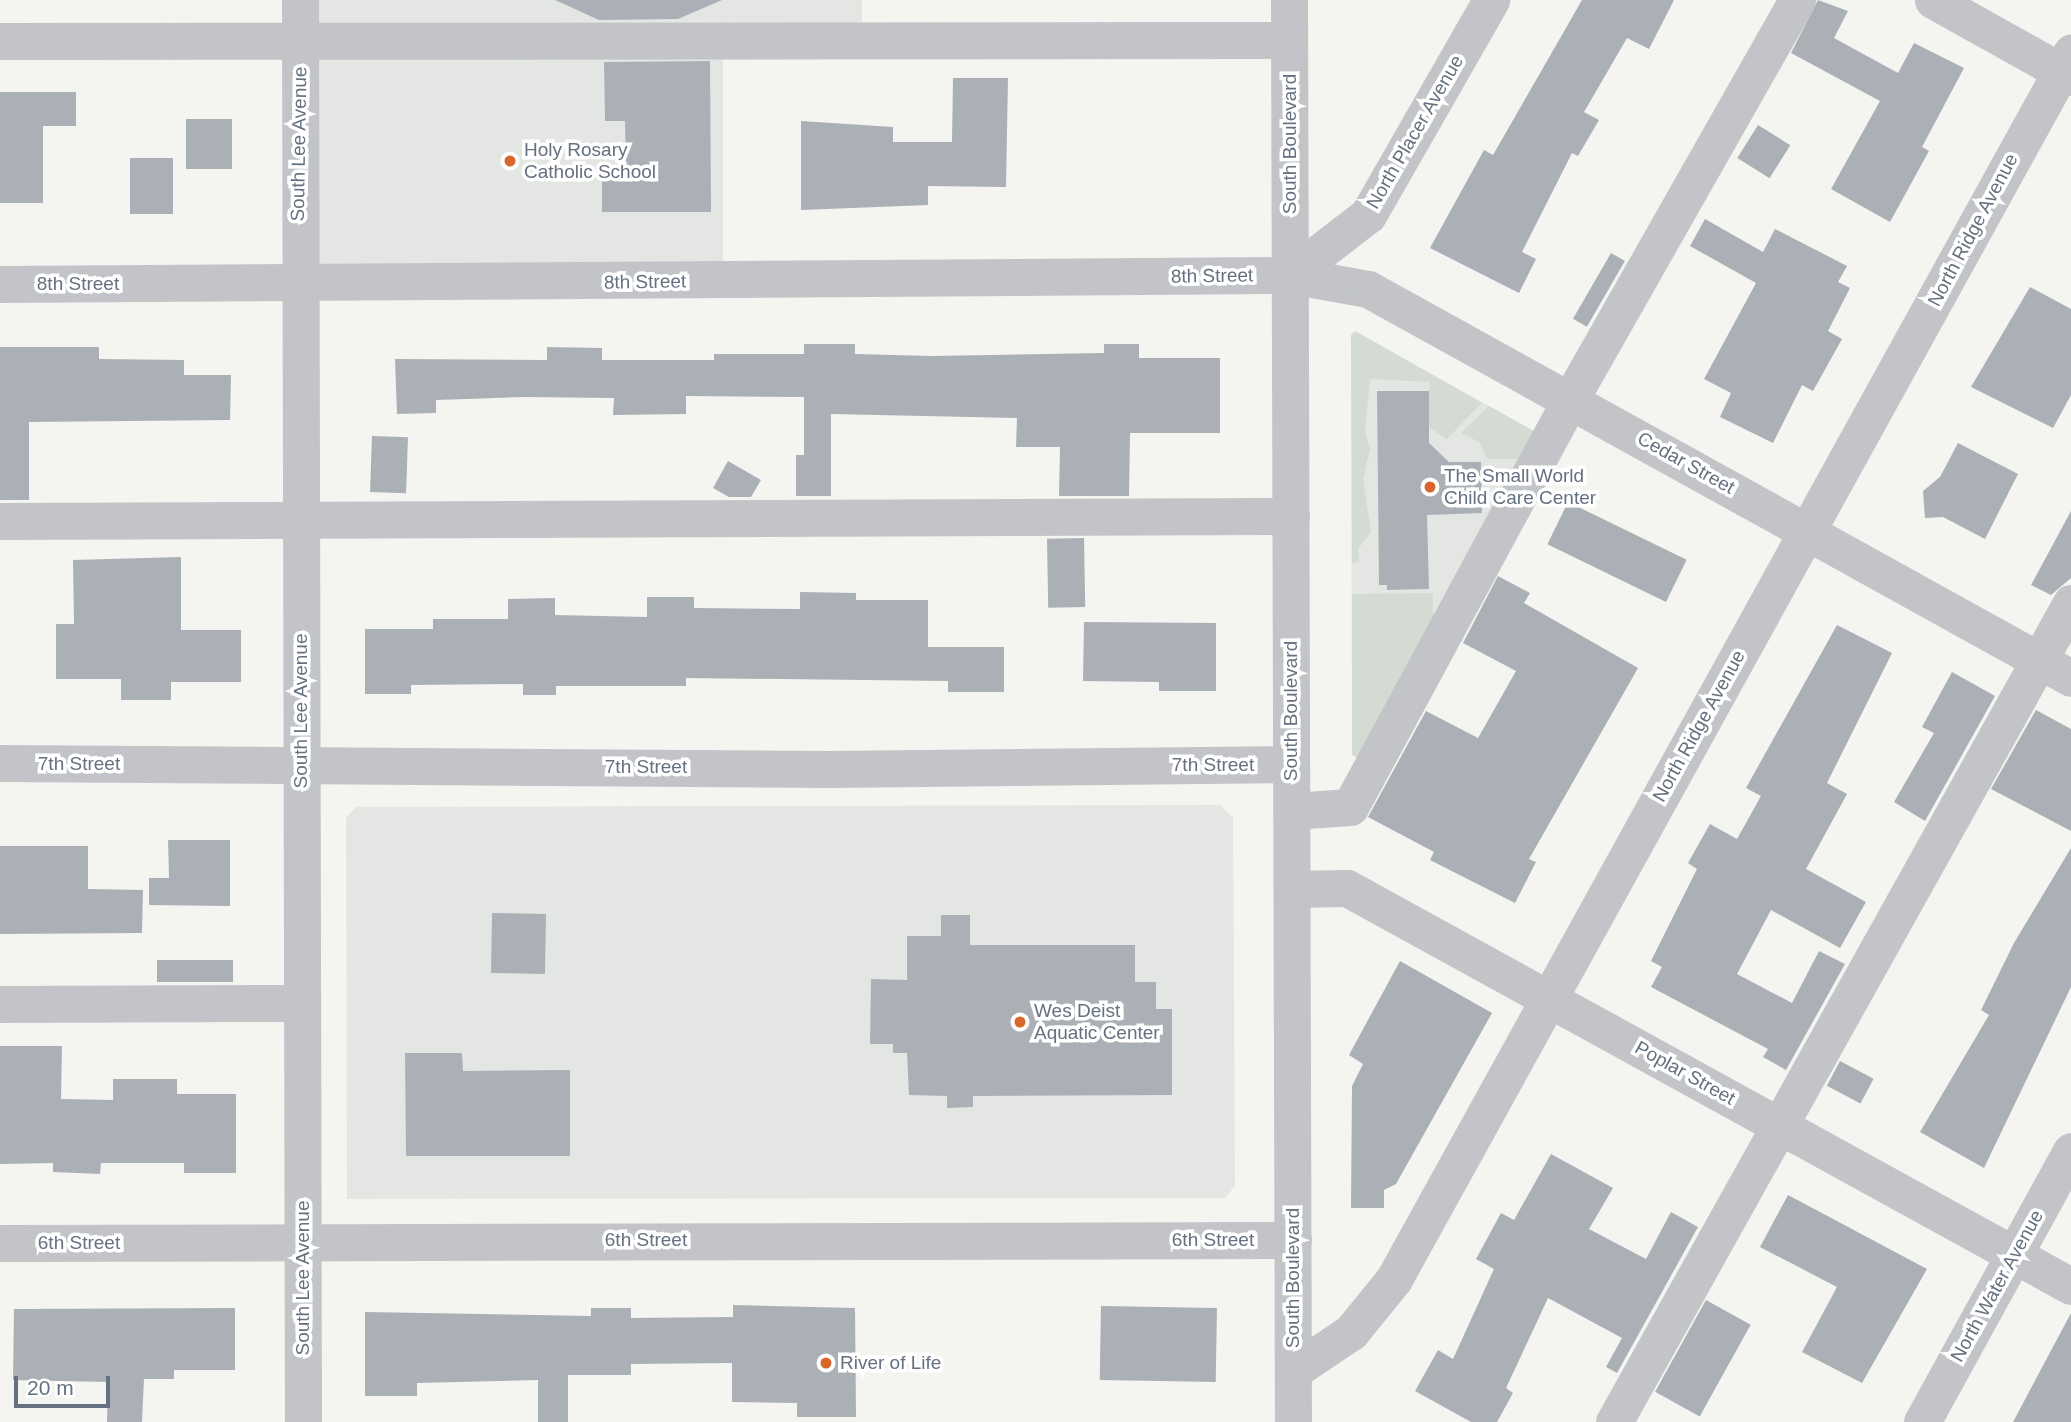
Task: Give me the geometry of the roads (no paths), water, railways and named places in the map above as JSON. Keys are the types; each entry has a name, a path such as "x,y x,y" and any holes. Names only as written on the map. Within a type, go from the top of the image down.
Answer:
{"street":[{"name":"South Lee Avenue","path":"300,0 298,285 303,1422"},
{"name":"South Boulevard","path":"1289,0 1293,1422"},
{"name":"North Placer Avenue","path":"1290,275 1368,215 1491,0"},
{"path":"1292,811 1350,807 1571,398 1797,0"},
{"path":"1933,0 2068,67"},
{"path":"0,41 1289,40"},
{"name":"North Ridge Avenue","path":"1293,1371 1351,1332 1394,1279 1807,531 2068,67"},
{"name":"8th Street","path":"0,284 298,285 1290,275"},
{"name":"Cedar Street","path":"1290,275 1368,289 1571,398 2055,669"},
{"path":"0,521 300,523 1291,516"},
{"path":"1614,1422 1780,1125 2055,669 2071,603"},
{"name":"7th Street","path":"0,763 827,769 1291,764"},
{"name":"Poplar Street","path":"1292,889 1347,888 2071,1286"},
{"path":"0,1004 301,1003"},
{"name":"North Water Avenue","path":"1922,1422 2071,1151"},
{"name":"6th Street","path":"0,1243 1293,1240"}],"place":[{"name":"Holy Rosary Catholic School","path":"510,161"},
{"name":"The Small World Child Care Center","path":"1430,487"},
{"name":"Wes Deist Aquatic Center","path":"1020,1022"},
{"name":"River of Life","path":"826,1363"}]}
